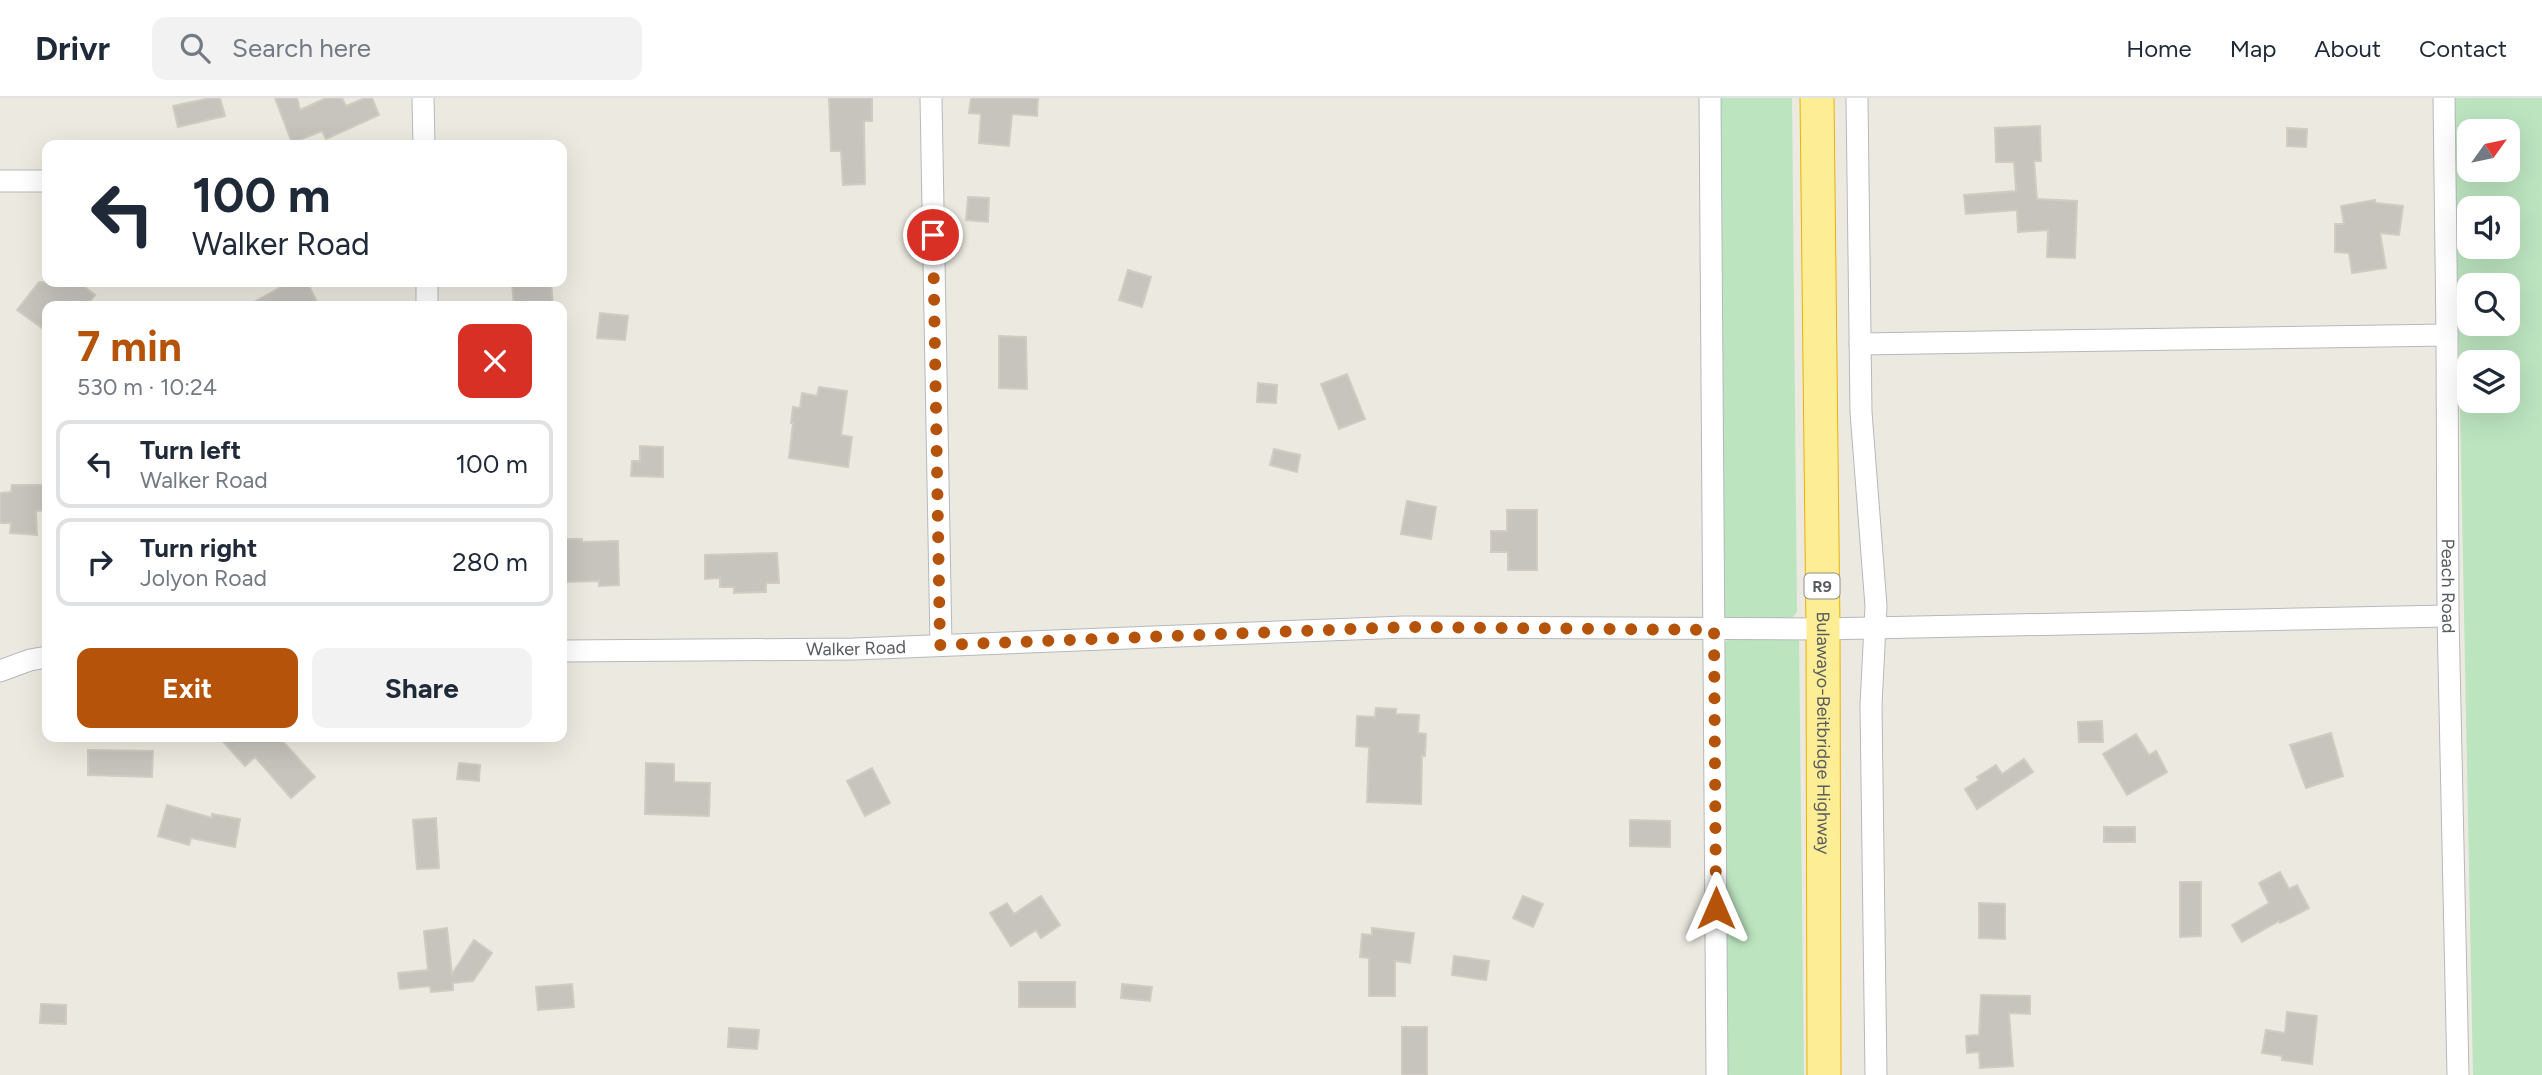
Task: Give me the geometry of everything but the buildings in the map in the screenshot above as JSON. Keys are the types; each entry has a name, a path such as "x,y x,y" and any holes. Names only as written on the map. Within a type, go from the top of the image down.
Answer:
{"highway":[{"name":"Bulawayo-Beitbridge Highway","path":"1817,98 1823,629 1824,1075"}],"street":[{"path":"423,98 424,140"},
{"path":"931,98 940,645"},
{"path":"1710,98 1717,1075"},
{"path":"1857,98 1861,412 1875,584 1871,705 1876,1075"},
{"name":"Peach Road","path":"2444,98 2448,616 2458,1075"},
{"path":"0,181 42,181"},
{"path":"1860,344 2447,335"},
{"name":"Walker Road","path":"567,651 940,645 1404,627 1823,629 2448,616"},
{"path":"0,671 42,658"}],"green space":[{"path":"1715,98 1792,98 1797,612 1788,623 1719,625"},
{"path":"2454,98 2542,98 2542,1075 2473,1075 2460,413 2520,413 2520,350 2459,350 2459,336 2520,336 2520,273 2457,273 2457,259 2520,259 2520,196 2457,196 2457,252"},
{"path":"1799,638 1804,1075 1724,1075 1721,645 1729,639"}],"route":[{"path":"933,235 940,645 1404,627 1714,630 1716,908"}]}
